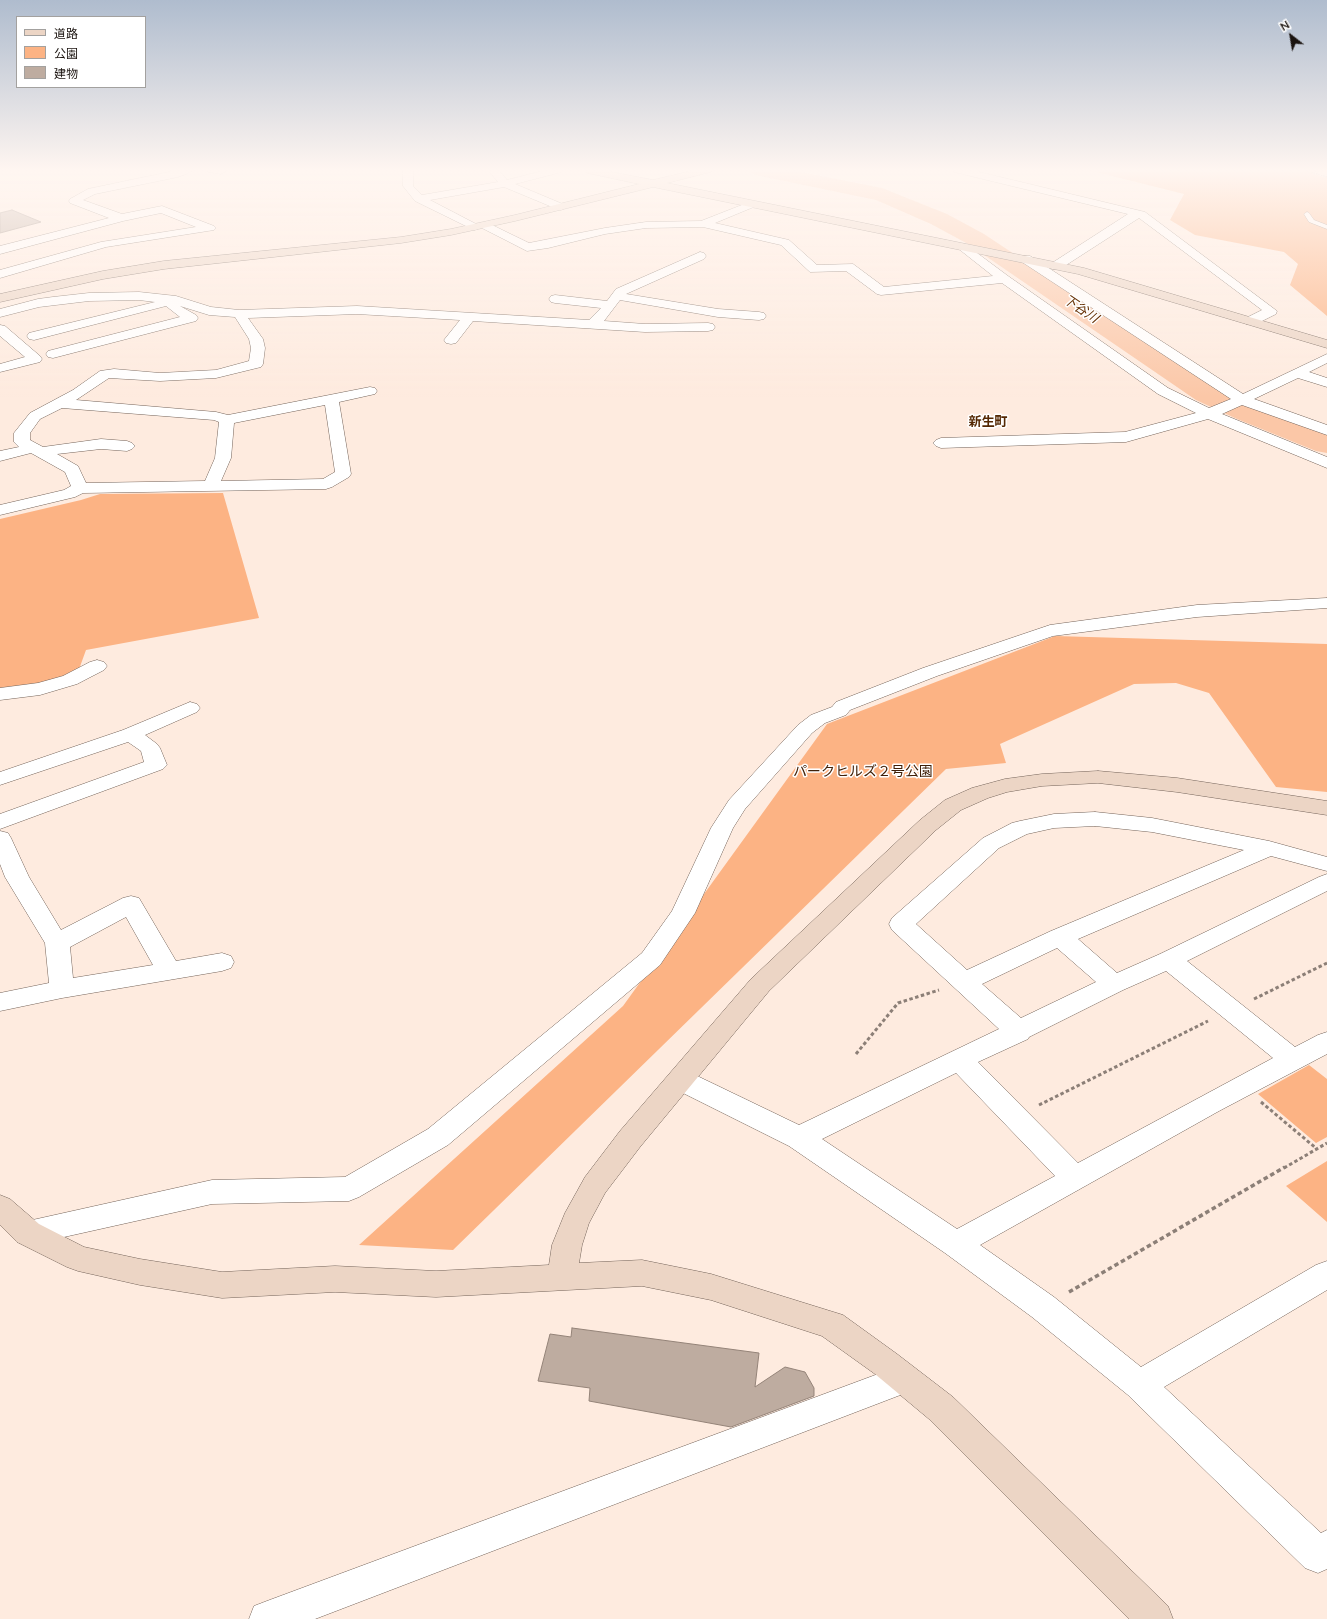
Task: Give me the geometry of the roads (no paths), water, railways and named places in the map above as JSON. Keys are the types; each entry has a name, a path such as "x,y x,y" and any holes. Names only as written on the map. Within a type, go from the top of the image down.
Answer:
{"street":[{"path":"0,250 17,246"},
{"path":"80,246 88,249"},
{"path":"0,274 100,246"},
{"path":"0,298 89,278 164,266 350,246"},
{"path":"524,246 527,247 537,246"},
{"path":"789,246 814,269 849,267 881,291 1004,279"},
{"path":"958,246 1080,271 1251,320 1327,344"},
{"path":"1056,266 1088,246"},
{"path":"1183,246 1271,311 1251,320"},
{"path":"965,247 1004,279 1163,390 1209,414 1327,463"},
{"path":"592,324 600,319 620,292 700,256"},
{"path":"1020,258 1242,400 1327,430"},
{"path":"0,313 38,303 89,298 139,296 168,301 209,312 239,314 357,310 645,328 708,327"},
{"path":"555,300 614,301 718,313 759,316"},
{"path":"34,336 168,301"},
{"path":"53,354 191,318 168,301"},
{"path":"80,488 72,469 22,442 22,433 35,416 78,393 105,374 114,373 160,376 216,374 256,364 258,348 256,339 239,314"},
{"path":"451,340 469,317"},
{"path":"505,331 513,319"},
{"path":"0,329 35,359 0,368"},
{"path":"0,349 18,345"},
{"path":"941,443 1126,437 1209,414 1242,400 1327,358"},
{"path":"95,362 105,374"},
{"path":"1297,373 1327,383"},
{"path":"59,403 216,416 228,420 370,391"},
{"path":"0,510 69,494 80,488 326,484 343,474 331,399"},
{"path":"210,487 223,458 228,420"},
{"path":"0,456 36,450 101,444 127,446"},
{"path":"28,1233 212,1192 348,1189 438,1137 651,959 683,913 722,828 737,805 805,729 818,719 839,711 843,706 930,672 1050,631 1197,611 1327,603"},
{"path":"0,694 40,689 70,680 97,666"},
{"path":"0,779 130,734 190,708"},
{"path":"0,822 156,765 150,748 130,734"},
{"path":"562,1278 567,1245 576,1222 595,1185 630,1139 760,985 928,825 953,805 980,793 1005,786 1042,780 1098,777 1177,785 1327,808"},
{"path":"1019,1032 901,924 991,843 1020,828 1054,821 1095,819 1152,825 1269,848 1327,864"},
{"path":"0,838 17,877 57,942 62,989"},
{"path":"963,982 1060,936 1269,848"},
{"path":"799,1138 1019,1032 1114,984 1169,960 1327,882"},
{"path":"57,942 131,904 169,971"},
{"path":"1060,936 1114,984"},
{"path":"1169,960 1293,1060"},
{"path":"0,1002 62,989 222,962"},
{"path":"956,1244 1243,1086 1327,1042"},
{"path":"959,1060 1075,1178"},
{"path":"681,1080 799,1138 956,1244 1043,1307 1139,1385 1318,1555 1327,1548"},
{"path":"0,1207 28,1233 78,1258 140,1272 222,1285 335,1279 436,1284 642,1273 711,1286 832,1325 905,1379 941,1408 1155,1619"},
{"path":"1139,1385 1327,1274"},
{"path":"267,1619 905,1379"}],"waterway":[{"name":"下谷川","path":"986,246 1206,394 1248,413 1327,444"}],"district":[{"name":"新生町","path":"988,422"}],"park label":[{"name":"パークヒルズ２号公園","path":"863,771"}]}
